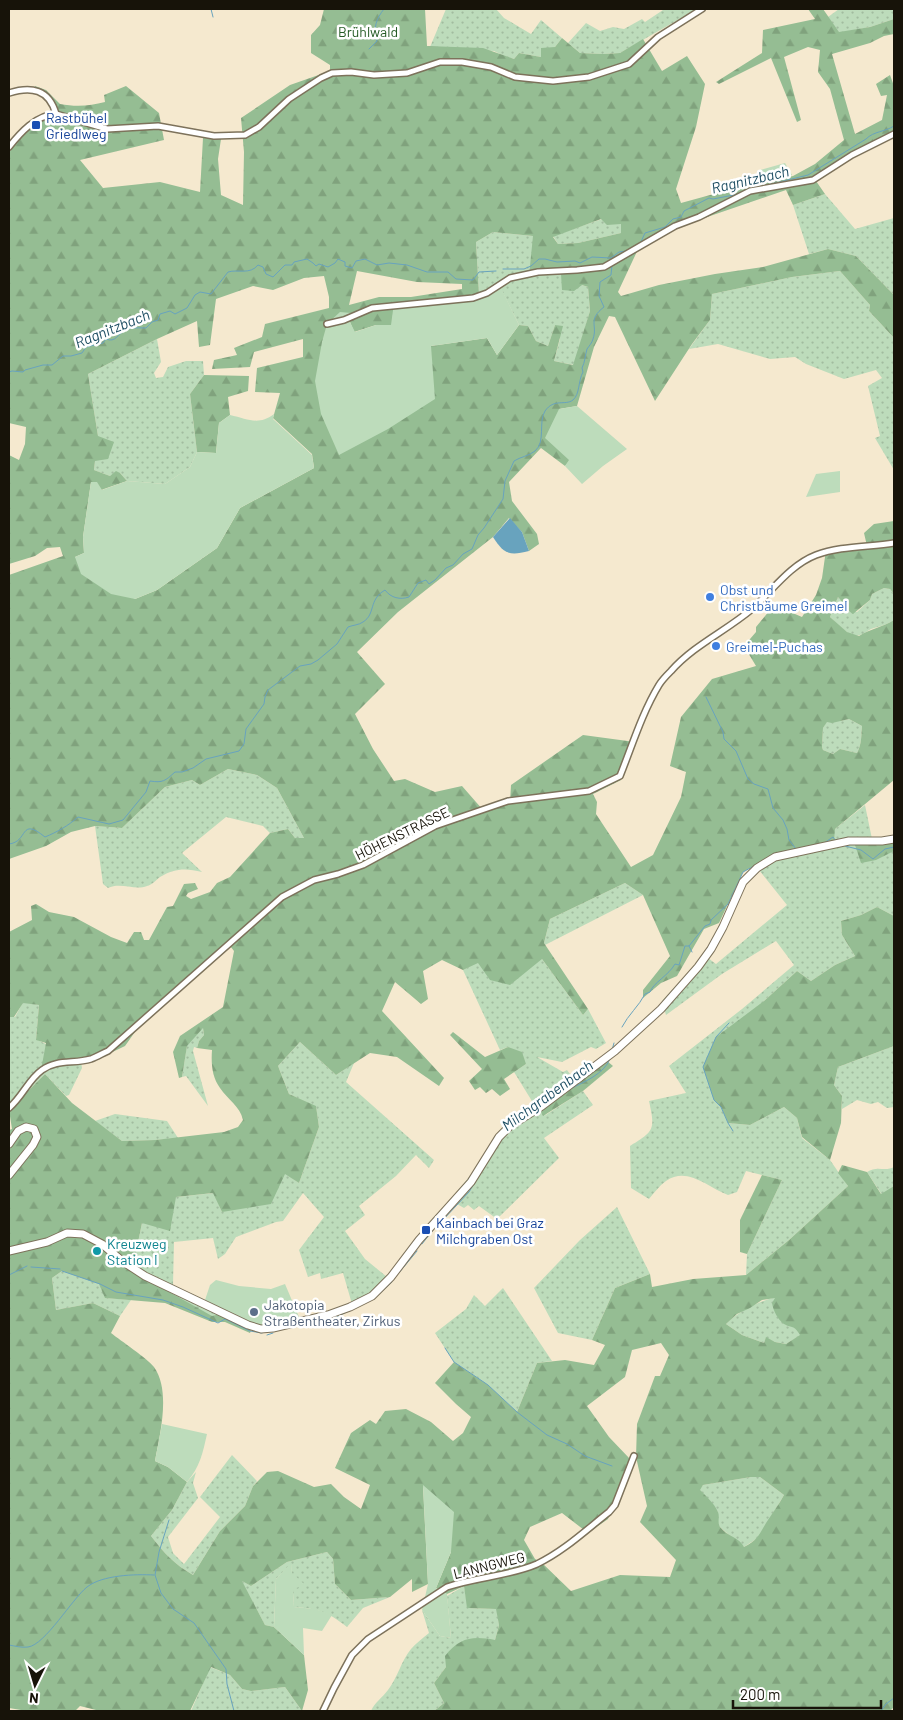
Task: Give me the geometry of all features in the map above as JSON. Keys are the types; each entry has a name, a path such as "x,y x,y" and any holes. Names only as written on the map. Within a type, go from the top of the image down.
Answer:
{"main road":[{"path":"9,1251 47,1242 67,1233 83,1234 102,1244 122,1261 145,1276 248,1325 261,1329 328,1315 350,1307 372,1296 391,1276 419,1240 471,1182 504,1131 615,1051 661,1009 698,967 711,949 743,882 757,868 775,858 849,841 894,839"},
{"path":"9,1144 18,1131 26,1127 34,1129 37,1137 33,1145 9,1175"}],"street":[{"path":"9,147 34,122 47,115 56,114 107,129 158,126 214,136 245,134 258,128 289,99 320,78 332,73 351,72 374,75 406,73 440,62 462,62 491,67 515,77 553,81 589,77 629,64 658,37 702,9"},
{"path":"9,92 27,88 37,90 44,94 54,107 56,114"},
{"path":"327,324 344,320 372,308 473,298 487,293 510,278 538,272 598,268 613,263 675,226 699,217 750,191 813,180 852,156 894,134"},
{"name":"HÖHENSTRASSE","path":"9,1108 18,1100 32,1078 43,1069 57,1063 91,1059 108,1051 282,896 314,880 363,865 435,826 508,801 589,791 620,776 639,726 659,684 679,662 752,609 793,570 811,558 831,551 894,543"},
{"name":"LANNGWEG","path":"323,1711 352,1655 368,1639 448,1587 462,1582 526,1568 538,1563 564,1548 609,1512 615,1505 634,1456"}],"green space":[{"name":"Brühlwald","path":"324,9 425,9 427,46 483,48 514,59 519,53 541,57 541,48 555,47 562,38 580,53 603,54 620,53 643,39 662,71 687,56 705,84 696,127 676,189 681,203 743,186 793,176 815,164 844,140 830,89 818,72 820,50 808,47 784,57 801,120 797,122 771,58 719,84 716,82 762,53 763,30 815,19 808,9 823,9 839,32 870,27 894,19 894,34 832,54 855,134 882,120 887,95 881,96 876,84 890,75 894,86 894,137 850,159 816,181 825,194 793,205 786,190 681,226 640,245 618,292 621,296 659,285 763,267 828,249 856,256 894,295 894,338 869,311 870,305 840,271 792,277 712,294 710,320 655,401 615,317 609,316 594,347 577,406 559,409 570,460 565,466 541,448 509,482 512,501 537,534 539,544 529,551 522,532 509,518 493,537 398,612 357,652 385,684 355,714 373,749 394,781 405,779 435,792 462,786 483,810 497,808 510,803 511,785 583,735 635,742 621,780 593,794 597,802 596,814 631,867 653,855 681,797 686,772 670,766 681,717 712,679 756,666 744,646 756,632 756,627 774,605 802,617 816,595 822,578 826,550 867,546 864,533 874,524 894,521 894,594 890,589 884,588 872,594 870,600 853,614 838,597 830,617 847,632 859,636 894,620 894,780 835,829 834,841 775,854 743,872 719,923 704,929 677,976 661,983 643,998 643,990 670,956 643,895 625,883 550,919 544,943 588,1009 583,1015 542,959 510,985 490,980 478,963 463,970 442,960 423,971 428,999 421,1004 395,982 382,1011 444,1078 439,1086 397,1057 370,1053 336,1075 300,1042 278,1066 289,1094 316,1106 319,1127 299,1183 285,1174 271,1204 222,1212 213,1193 176,1197 170,1231 142,1223 132,1271 212,1316 220,1314 251,1330 250,1333 225,1322 212,1322 165,1303 105,1298 99,1284 62,1271 52,1278 56,1310 93,1303 120,1316 111,1333 140,1354 154,1367 162,1388 163,1400 163,1413 155,1461 168,1467 187,1482 172,1510 151,1536 170,1558 193,1575 220,1531 245,1506 253,1486 267,1472 278,1471 314,1487 331,1484 344,1497 361,1509 370,1485 335,1468 351,1433 370,1420 376,1424 385,1411 406,1409 431,1422 453,1441 463,1433 471,1417 435,1383 454,1362 488,1385 517,1412 537,1363 565,1360 594,1365 605,1345 592,1340 615,1288 650,1274 652,1287 693,1279 746,1275 789,1240 848,1186 838,1173 842,1165 867,1172 881,1194 894,1186 894,1707 890,1711 434,1711 444,1703 434,1683 446,1667 445,1656 456,1645 467,1639 495,1640 499,1625 496,1609 467,1608 464,1586 447,1594 436,1588 451,1552 423,1486 428,1584 412,1592 412,1579 390,1597 351,1600 335,1584 333,1559 327,1552 287,1562 251,1586 242,1581 265,1625 274,1627 304,1655 308,1690 302,1711 285,1687 251,1691 242,1689 230,1675 211,1667 190,1711 100,1711 80,1706 75,1711 27,1711 9,1708 9,1130 12,1129 9,1110 45,1074 72,1103 122,1141 155,1140 224,1132 238,1127 243,1120 239,1111 217,1084 212,1065 212,1050 197,1048 199,1041 204,1035 203,1028 187,1046 182,1077 179,1078 173,1052 180,1036 223,1007 234,951 227,942 149,1012 125,1046 100,1058 41,1070 46,1043 36,1040 39,1005 23,1003 14,1017 9,1017 9,932 32,920 31,906 36,904 49,912 74,917 111,937 127,943 134,932 141,932 144,940 149,940 167,907 173,906 184,884 195,883 198,889 188,893 186,896 191,899 210,892 217,883 230,877 270,833 288,829 295,838 304,838 277,788 257,775 228,769 200,785 192,780 165,787 122,828 95,826 71,832 46,846 9,859 9,575 63,556 60,547 47,548 35,556 9,564 9,455 19,460 25,444 26,427 9,423 9,151 26,132 42,121 60,113 42,96 34,93 35,86 46,90 60,104 77,106 105,102 104,95 126,86 159,113 164,140 80,160 103,188 160,182 200,192 203,138 221,139 218,159 221,195 243,205 244,152 241,118 290,85 330,71 330,65 311,53 311,35 320,25","holes":["601,219 607,225 621,224 621,233 578,243 558,244 553,237","493,232 533,236 529,276 561,274 562,290 574,291 582,285 588,287 590,311 573,365 554,361 563,326 555,325 548,346 536,341 528,326 519,325 497,355 487,338 431,346 322,342 351,313 350,322 354,332 376,325 392,325 394,303 479,294 476,242","357,271 417,282 462,284 462,289 411,297 379,297 349,305","324,276 329,297 329,308 265,324 262,337 234,348 237,355 214,360 212,369 250,367 254,352 303,339 303,357 257,368 255,392 280,393 273,418 312,454 314,468 240,508 217,548 157,590 135,599 75,557 84,553 83,537 91,482 101,490 127,481 116,471 110,476 94,470 95,461 108,459 114,442 98,436 88,374 197,321 199,347 210,345 216,299 253,286 273,290 304,278","849,719 862,726 861,743 857,753 840,749 833,754 823,750 823,728 827,722 832,723","775,1298 772,1303 778,1317 784,1324 794,1328 800,1335 786,1344 775,1342 766,1337 764,1343 742,1335 726,1324 737,1314 762,1300","661,1343 669,1355 660,1376 655,1376 637,1424 636,1457 647,1506 640,1522 676,1560 670,1577 620,1575 571,1591 541,1562 535,1559 524,1540 530,1527 562,1513 588,1533 608,1519 630,1459 609,1437 587,1406 625,1377 632,1350","760,1477 784,1495 759,1535 753,1542 744,1547 740,1541 720,1527 719,1514 710,1500 700,1490 703,1485"]},
{"path":"446,9 496,9 504,18 531,34 541,20 562,38 555,47 541,57 519,53 514,59 494,51 430,47"},
{"path":"662,9 697,9 620,53 580,53 568,43 586,23 600,31 613,27 624,29 642,19 645,22"},
{"path":"839,9 894,9 894,19 870,27 839,33 828,17"},
{"path":"785,163 792,175 764,182 760,170"},
{"path":"825,194 855,229 894,218 894,295 856,256 828,249 809,254 793,205"},
{"path":"602,219 621,224 621,233 578,243 558,244 553,236"},
{"path":"493,232 533,236 563,273 570,279 588,287 590,311 574,365 554,361 560,339 555,325 548,346 536,341 528,326 519,325 498,283 479,294 476,242"},
{"path":"840,271 870,305 869,311 894,338 894,470 875,438 880,436 868,386 882,378 876,370 844,379 806,364 795,357 770,359 718,344 689,349 710,320 712,294 792,277"},
{"path":"498,282 519,325 497,355 487,338 431,346 435,399 388,429 339,455 321,414 315,381 327,324 340,312 351,313 350,322 355,332 376,325 391,325 394,303 479,294 487,291"},
{"path":"157,339 161,362 154,373 156,378 163,377 168,367 186,361 203,361 204,375 190,394 197,452 190,467 165,484 127,481 120,473 110,476 94,470 98,436 88,374"},
{"path":"204,375 249,376 248,391 228,397 230,415 219,423 216,453 197,452 190,394"},
{"path":"577,406 627,449 582,484 565,466 569,460 545,438 559,409"},
{"path":"274,414 273,419 312,455 314,468 240,508 217,548 157,590 135,599 111,594 81,574 75,557 84,553 83,537 91,482 97,482 102,490 127,481 165,484 190,467 197,452 216,453 219,423 230,415 258,421"},
{"path":"840,471 840,492 806,497 816,474"},
{"path":"884,588 890,589 894,594 894,620 891,622 856,636 844,630 830,617 838,597 844,602 848,611 857,612 870,600 872,594"},
{"path":"849,719 862,726 861,743 857,753 840,749 833,754 823,750 823,728 827,721"},
{"path":"228,769 257,775 277,788 304,838 295,838 288,829 270,833 263,826 226,817 182,853 202,872 186,869 176,870 160,877 151,885 138,888 113,886 108,888 103,884 95,826 122,828 165,787 192,780 200,785"},
{"path":"865,805 872,839 894,851 894,916 877,907 861,915 841,921 842,935 855,956 835,965 811,981 797,971 764,1001 714,1100 721,1107 728,1123 750,1125 784,1107 797,1118 802,1138 830,1160 848,1186 789,1240 746,1275 747,1254 782,1180 746,1171 737,1192 728,1195 690,1177 674,1177 663,1183 649,1199 631,1188 630,1146 649,1133 652,1118 649,1101 686,1093 669,1066 742,1009 794,965 776,941 722,974 666,1015 662,1001 704,955 716,964 787,905 755,865 835,829"},
{"path":"894,837 894,851 876,860 861,863 853,839"},
{"path":"625,883 643,895 545,945 550,919"},
{"path":"877,907 894,916 894,1046 838,1067 834,1085 842,1096 841,1123 830,1160 802,1137 797,1118 784,1107 750,1125 728,1123 721,1107 714,1100 703,1067 716,1037 764,1001 797,971 811,981 835,965 855,956 842,935 841,921 861,915"},
{"path":"542,959 583,1015 588,1009 606,1043 596,1049 591,1047 562,1062 537,1057 563,1072 567,1070 576,1082 544,1116 583,1091 593,1105 544,1138 559,1158 497,1219 479,1206 474,1210 468,1205 464,1208 450,1200 480,1164 496,1135 535,1106 514,1072 526,1064 508,1047 500,1050 463,970 478,962"},
{"path":"23,1002 39,1005 36,1039 81,1062 82,1068 69,1095 66,1096 45,1074 9,1110 9,1017 15,1017"},
{"path":"203,1027 204,1035 199,1041 197,1048 194,1047 193,1051 208,1106 186,1076 182,1077 187,1045"},
{"path":"453,1032 485,1057 508,1047 522,1052 526,1064 504,1079 510,1089 500,1096 492,1089 486,1093 480,1087 475,1090 469,1081 482,1069 450,1035"},
{"path":"300,1042 336,1075 354,1063 346,1082 434,1160 429,1168 416,1155 396,1176 359,1206 365,1215 345,1231 365,1259 387,1277 371,1292 352,1304 343,1273 321,1279 320,1273 308,1277 299,1250 324,1217 303,1193 283,1221 236,1237 225,1254 218,1259 213,1238 174,1242 173,1285 205,1300 210,1307 220,1314 212,1317 132,1271 142,1223 176,1197 214,1193 222,1212 285,1173 299,1183 319,1127 316,1107 289,1094 278,1066"},
{"path":"894,1046 894,1107 887,1108 878,1102 871,1104 857,1100 842,1109 842,1096 834,1085 838,1067"},
{"path":"607,1061 613,1066 583,1091 543,1116 540,1109"},
{"path":"115,1114 167,1121 178,1138 122,1141 95,1121"},
{"path":"894,1167 894,1186 882,1195 867,1172 874,1169"},
{"path":"762,1175 782,1180 747,1254 740,1252 740,1220"},
{"path":"617,1207 650,1274 615,1288 592,1340 558,1333 534,1288 580,1240"},
{"path":"62,1271 100,1284 106,1298 131,1300 120,1316 93,1303 56,1310 52,1278"},
{"path":"216,1280 239,1286 271,1289 285,1284 302,1324 261,1329 210,1307 205,1300 210,1285"},
{"path":"503,1288 552,1361 537,1363 517,1412 488,1385 454,1362 435,1333 466,1309 474,1295 485,1306"},
{"path":"776,1297 801,1335 786,1344 766,1338 764,1343 742,1335 726,1324 750,1307"},
{"path":"162,1424 207,1434 198,1465 187,1482 168,1467 155,1461"},
{"path":"232,1455 257,1481 245,1506 220,1531 193,1575 170,1558 151,1536 172,1510 187,1482 196,1472 193,1483 198,1498 168,1537 173,1553 184,1564 220,1517 200,1497"},
{"path":"760,1477 784,1495 759,1537 744,1547 718,1525 718,1512 699,1490 703,1485"},
{"path":"423,1485 454,1512 451,1552 436,1588 447,1594 451,1638 440,1636 422,1610 428,1584"},
{"path":"327,1552 333,1559 335,1584 351,1600 390,1597 363,1608 347,1627 323,1612 294,1607 291,1564 276,1579 274,1627 265,1625 241,1580 251,1586 287,1562"},
{"path":"291,1563 292,1573 304,1584 293,1590 294,1607 315,1609 332,1615 322,1631 303,1628 304,1655 274,1627 276,1579"},
{"path":"464,1586 468,1608 497,1609 499,1625 495,1640 446,1667 434,1683 444,1703 434,1711 371,1711 374,1705 386,1693 411,1649 429,1633 422,1610 440,1636 451,1638 447,1596"},
{"path":"210,1667 230,1675 242,1689 251,1691 285,1687 302,1711 191,1711"}],"water":[{"path":"510,518 522,532 529,551 508,552 500,547 493,537"}],"waterway":[{"path":"211,9 213,17"},
{"path":"369,49 377,41 376,24 384,9"},
{"name":"Ragnitzbach","path":"755,188 808,175 872,134 894,126"},
{"name":"Ragnitzbach","path":"640,244 645,233 665,227 673,219 681,217 684,211 709,198 713,199 739,194"},
{"name":"Ragnitzbach","path":"503,269 524,269 539,259 557,262 575,261 580,263 592,257 611,258 619,252 626,251"},
{"name":"Ragnitzbach","path":"9,372 23,372 43,365 52,365 63,356 82,353 86,347 103,343 106,339 112,340 126,330 146,328 152,322 158,320 160,314 170,311 175,314 187,308 195,295 200,292 211,294 228,272 248,271 258,265 263,267 266,274 273,277 285,265 292,265 294,262 307,259 316,266 319,264 328,267 338,259 345,262 345,266 352,268 356,261 365,259 377,265 389,263 407,265 427,272 448,272 456,279 473,280 479,272 496,271"},
{"path":"9,844 19,839 27,829 37,831 45,837 62,829 78,817 109,824 123,820 146,792 150,781 164,781 175,772 182,772 193,768 206,759 239,751 244,744 246,729 264,704 268,690 300,666 311,664 318,660 337,644 348,627 360,624 367,619 376,598 385,590 396,598 409,597 418,583 426,580 429,584 446,568 453,565 463,554 472,549 478,535 503,499 505,481 514,461 533,453 538,447 545,411 556,403 570,402 577,394 587,349 592,342 594,334 594,319 604,307 599,296 600,282 611,275 612,265"},
{"path":"706,697 723,732 724,739 736,751 748,779 754,784 768,789 773,808 783,820 789,840 796,849"},
{"name":"Milchgrabenbach","path":"814,845 824,843 833,837 836,841"},
{"name":"Milchgrabenbach","path":"845,846 861,850 873,859 885,849 894,847"},
{"name":"Milchgrabenbach","path":"622,1027 645,994 650,992 654,985 675,964 679,965 685,946 689,946 705,926 710,924 711,920 728,904 743,872 754,866"},
{"name":"Milchgrabenbach","path":"689,946 692,952"},
{"path":"729,1023 716,1037 703,1067 714,1100 721,1107 733,1131"},
{"name":"Milchgrabenbach","path":"612,1050 614,1043"},
{"name":"Milchgrabenbach","path":"570,1089 598,1073 610,1059"},
{"name":"Milchgrabenbach","path":"443,1220 469,1192 501,1140 511,1130 543,1109"},
{"name":"Milchgrabenbach","path":"422,1244 437,1225"},
{"name":"Milchgrabenbach","path":"398,1274 417,1251"},
{"path":"9,1275 27,1266"},
{"path":"31,1267 60,1269"},
{"path":"62,1271 100,1284 116,1292 163,1300 218,1323 225,1319 250,1331 262,1333"},
{"name":"Milchgrabenbach","path":"378,1295 392,1282"},
{"name":"Milchgrabenbach","path":"310,1323 328,1321 351,1310"},
{"name":"Milchgrabenbach","path":"267,1335 273,1333"},
{"path":"445,1348 454,1362 488,1385 517,1412 547,1435 567,1444 585,1456 612,1466"},
{"name":"Milchgrabenbach","path":"169,1520 159,1552 155,1575 161,1593 173,1609 194,1623 226,1669 227,1684 234,1711"},
{"path":"9,1645 28,1647 35,1644 50,1630 81,1593 93,1583 119,1576 154,1575"},
{"path":"881,1711 894,1698"}],"place":[{"name":"Rastbühel Griedlweg","path":"36,125"},
{"name":"Obst und Christbäume Greimel","path":"710,597"},
{"name":"Greimel-Puchas","path":"716,646"},
{"name":"Kainbach bei Graz Milchgraben Ost","path":"426,1230"},
{"name":"Kreuzweg Station I","path":"97,1251"},
{"name":"Jakotopia Straßentheater, Zirkus","path":"254,1312"}]}
